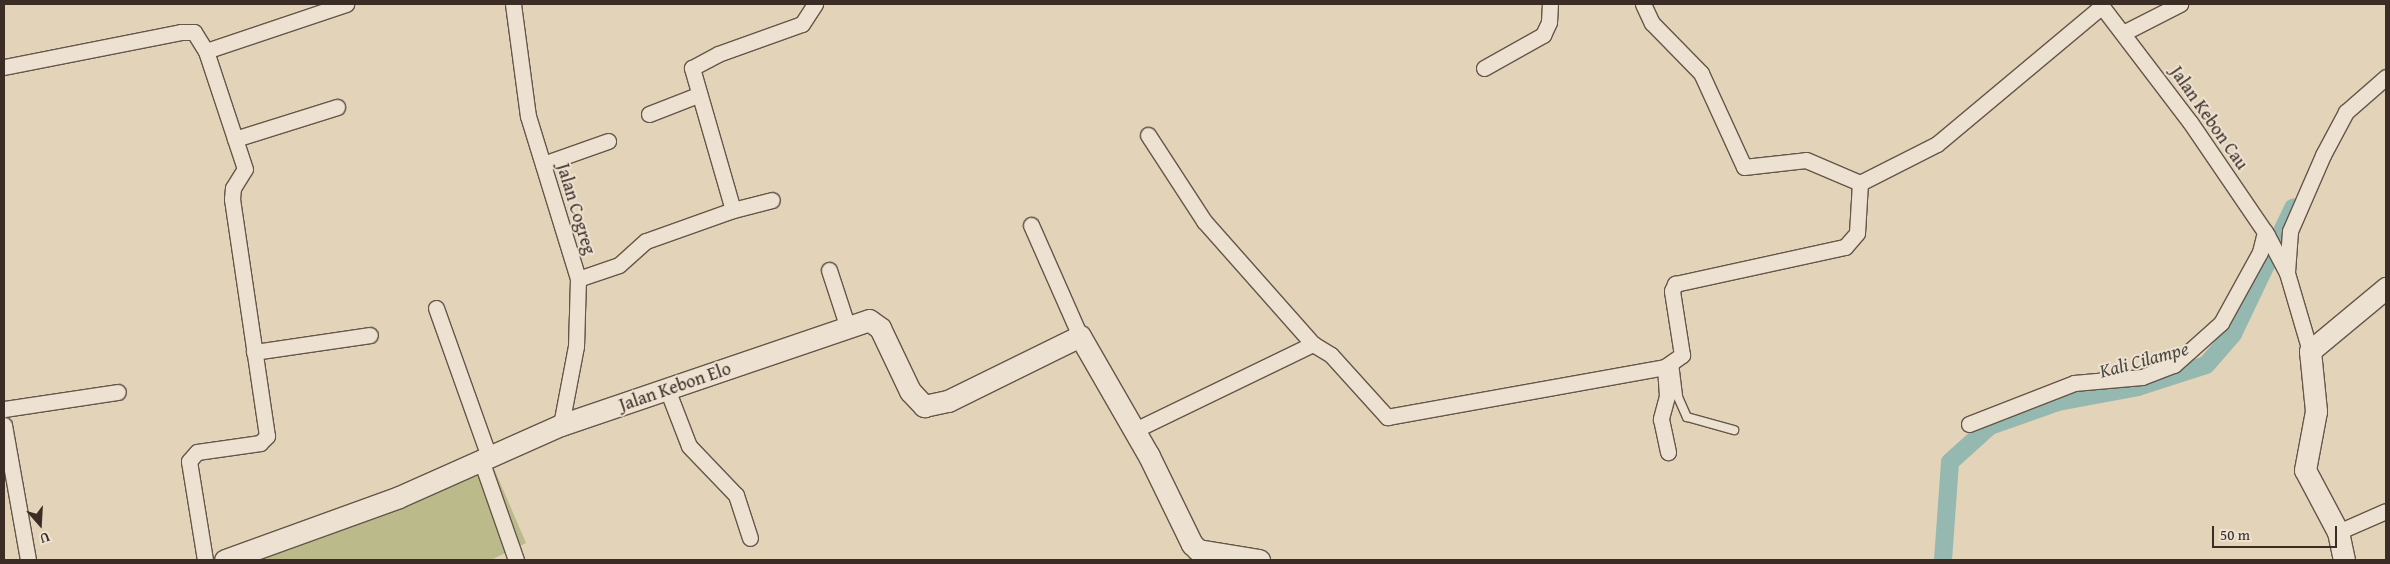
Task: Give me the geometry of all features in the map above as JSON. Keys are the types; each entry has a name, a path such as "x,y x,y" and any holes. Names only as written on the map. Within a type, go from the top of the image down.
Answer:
{"street":[{"path":"206,51 346,4"},
{"name":"Jalan Cogreg","path":"513,4 528,116 578,279 576,346 561,426"},
{"path":"733,210 692,75 695,64 802,24 815,4"},
{"path":"1484,68 1543,35 1549,22 1550,4"},
{"path":"1643,4 1652,22 1701,73 1744,167 1806,160 1860,183 1937,144 2047,48 2100,5"},
{"path":"2124,32 2180,4"},
{"name":"Jalan Kebon Cau","path":"2100,5 2124,32 2266,234 2287,273"},
{"path":"4,67 181,32 194,32 206,51 245,169 233,188 232,200 265,440 197,452 189,461 205,560"},
{"path":"2344,560 2338,532 2305,470 2316,411 2310,351 2287,273 2290,231 2327,146 2346,112 2386,77"},
{"path":"649,114 698,95"},
{"path":"235,138 337,107"},
{"path":"1148,135 1204,221 1314,344 1332,355 1387,417 1669,365"},
{"path":"543,164 608,141"},
{"path":"1668,452 1661,419 1667,396 1669,365 1682,348 1672,291 1675,284 1845,247 1858,228 1860,183"},
{"path":"578,279 619,266 646,241 733,210 772,200"},
{"path":"1031,225 1080,336 1135,430 1192,544 1198,550 1259,560"},
{"path":"1969,424 2074,383 2142,377 2174,365 2221,323 2260,252 2266,234"},
{"path":"828,270 848,328"},
{"path":"2310,351 2386,288"},
{"path":"436,308 516,560"},
{"name":"Jalan Kebon Elo","path":"226,560 399,496 561,426 848,328 861,320 877,323 910,391 916,400 930,406 976,389 1080,336"},
{"path":"254,352 370,334"},
{"path":"1135,430 1314,344"},
{"path":"667,389 689,446 736,494 750,538"},
{"path":"4,409 118,392"},
{"path":"4,425 28,560"},
{"path":"2338,532 2386,511"}],"lane":[{"path":"1669,365 1678,397 1688,417 1734,430"}],"green space":[{"path":"490,459 526,543 491,560 213,560 344,521"}],"waterway":[{"name":"Kali Cilampe","path":"1943,560 1950,462 1990,426 2058,402 2138,387 2206,365 2233,334 2293,208"}]}
